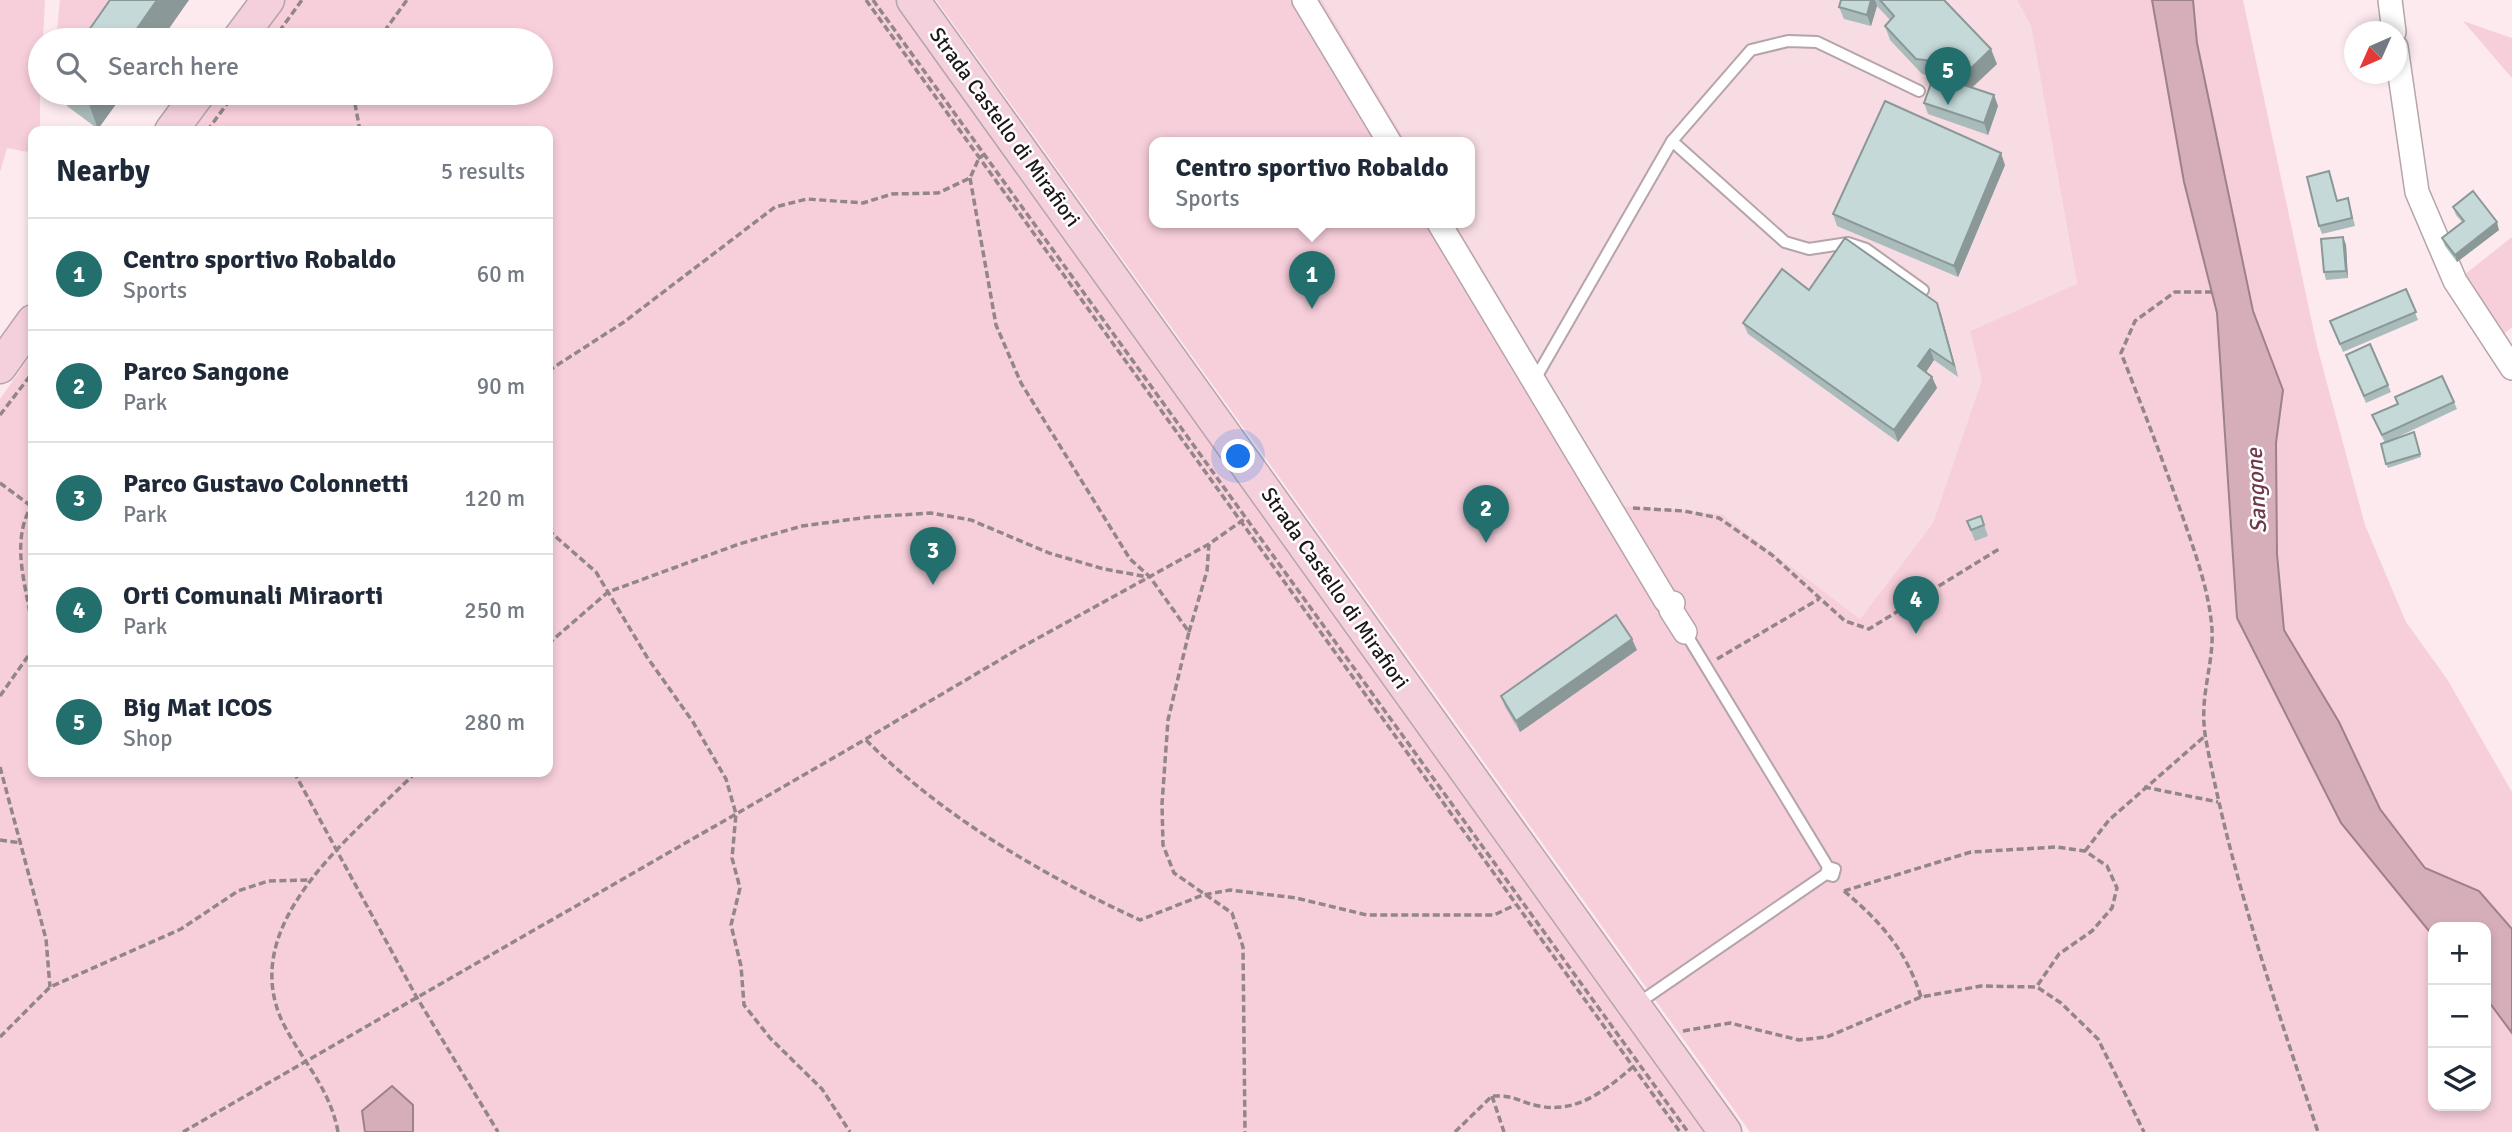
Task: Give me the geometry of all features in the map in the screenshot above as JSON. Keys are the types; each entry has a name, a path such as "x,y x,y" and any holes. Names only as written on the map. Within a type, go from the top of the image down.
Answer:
{"street":[{"path":"247,28 267,0"},
{"name":"Strada Castello di Mirafiori","path":"913,0 1725,1132"},
{"path":"1304,0 1386,137"},
{"path":"2390,0 2393,21"},
{"path":"2401,84 2417,192 2455,281 2512,368"},
{"path":"175,126 190,105"},
{"path":"1442,228 1685,632"},
{"path":"0,367 28,328"}],"lane":[{"path":"1534,381 1672,141 1751,50 1788,41 1817,42 1919,91"},
{"path":"1672,141 1786,242 1809,248 1848,243 1866,248 1923,290"},
{"path":"1635,1006 1827,871 1685,632"}],"path":[{"path":"282,28 302,0"},
{"path":"387,28 407,0"},
{"path":"866,0 1680,1132"},
{"path":"873,0 1688,1132"},
{"path":"211,126 226,105"},
{"path":"355,105 359,126"},
{"path":"985,154 979,158 970,178 996,325 1021,383 1130,559 1150,577 1189,632"},
{"path":"553,368 624,322 775,207 807,199 863,203 892,194 938,193 970,178"},
{"path":"2212,292 2175,292 2135,321 2121,353 2201,567 2212,631 2202,699 2205,736 2218,802 2226,840 2267,979 2318,1132"},
{"path":"0,415 28,379"},
{"path":"0,482 28,502"},
{"path":"1615,515 1632,508 1684,511 1719,518 1772,555 1845,621 1869,629 1999,549"},
{"path":"28,513 22,526 19,553 28,604"},
{"path":"553,640 608,592 739,544 802,526 869,517 931,513 971,520 1049,554 1104,569 1150,577"},
{"path":"183,1132 866,740 1020,648 1209,544 1246,519"},
{"path":"553,534 596,572 726,779 736,814 732,858 740,888 731,925 741,966 744,1005 770,1038 822,1089 850,1132"},
{"path":"1209,544 1208,571 1189,632 1168,720 1162,804 1163,845 1174,873 1232,913 1244,947 1245,1132"},
{"path":"1706,666 1819,599"},
{"path":"0,696 28,656"},
{"path":"2085,850 2109,820 2205,736"},
{"path":"866,740 896,770 950,810 1043,871 1140,920 1203,895 1230,890 1296,898 1367,915 1494,915 1522,902"},
{"path":"0,767 46,939 50,987"},
{"path":"297,777 416,996 498,1132"},
{"path":"338,1132 334,1110 284,1023 271,988 272,959 280,933 309,880 411,777"},
{"path":"2144,788 2218,802"},
{"path":"0,840 22,843"},
{"path":"1921,997 1913,971 1875,917 1844,891 1971,852 2057,847 2085,850 2107,866 2116,888 2112,908 2092,931 2059,954 2037,987"},
{"path":"0,1037 50,987 181,929 238,891 268,881 309,880"},
{"path":"1455,1132 1492,1096 1513,1095 1537,1106 1568,1108 1609,1088 1674,1035 1696,1027 1730,1023 1799,1040 1827,1037 1921,997 1981,986 2037,987 2061,1003 2098,1039 2144,1132"},
{"path":"1492,1096 1504,1132"}],"shaded area":[{"path":"0,0 45,0 44,28 28,28 28,105 40,105 40,126 28,126 28,152 7,148 0,172"},
{"path":"60,0 130,0 110,28 57,28"},
{"path":"285,0 897,0 1711,1132 0,1132 0,399 28,359 28,777 553,777 553,126 194,126 209,105 553,105 553,28 265,28"},
{"path":"936,0 1322,0 1403,137 1149,137 1149,228 1458,228 1624,506 1722,514 1860,619 1933,523 1982,380 1970,331 2077,284 2031,26 2017,0 2152,0 2184,182 2217,313 2237,618 2414,913 2428,930 2428,1111 2491,1111 2491,1005 2512,1033 2512,1132 1750,1132"},
{"path":"1322,0 2017,0 2031,26 2077,285 1970,331 1983,380 1933,523 1860,619 1722,514 1624,506 1458,228 1475,228 1475,137 1403,137"},
{"path":"2193,0 2243,0 2317,346 2365,525 2406,622 2447,679 2512,792 2512,929 2479,891 2425,868 2380,809 2339,722 2284,630 2277,554 2276,443 2283,390 2253,311 2197,43"},
{"path":"2463,21 2512,38 2512,78"},
{"path":"2512,237 2512,327 2501,337 2459,279"}],"water":[{"name":"Sangone","path":"2152,0 2193,0 2197,43 2253,311 2283,390 2276,443 2277,554 2284,630 2339,722 2380,809 2425,868 2479,891 2512,929 2512,1033 2491,1005 2491,922 2428,922 2428,930 2341,823 2237,618 2217,313 2184,182"},
{"path":"392,1086 413,1105 413,1132 365,1132 362,1111"}],"building":[{"path":"110,0 157,0 137,28 90,28"},
{"path":"1841,0 1871,0 1867,15 1839,7"},
{"path":"1880,0 1944,0 1991,49 1963,76 1954,67 1945,75 1932,61 1916,59 1885,26 1894,16"},
{"path":"1934,75 1994,95 1984,123 1924,103"},
{"path":"1885,101 2001,153 1954,266 1833,214"},
{"path":"2329,171 2337,201 2348,198 2352,218 2319,226 2307,177"},
{"path":"2473,191 2497,222 2455,255 2442,238 2464,221 2453,207"},
{"path":"2343,237 2346,271 2324,272 2321,239"},
{"path":"1845,238 1937,303 1954,365 1930,349 1918,366 1932,377 1894,430 1743,323 1782,269 1809,290"},
{"path":"2406,289 2416,312 2340,344 2330,321"},
{"path":"2370,344 2388,385 2364,396 2346,355"},
{"path":"2442,376 2454,402 2382,435 2372,415 2398,404 2395,397"},
{"path":"2414,432 2420,454 2386,464 2381,444"},
{"path":"1981,516 1984,525 1971,530 1967,521"},
{"path":"1616,615 1632,639 1516,721 1501,696"}],"place":[{"name":"Big Mat ICOS","path":"1948,105"},
{"name":"Centro sportivo Robaldo","path":"1312,309"},
{"name":"Parco Sangone","path":"1486,543"},
{"name":"Parco Gustavo Colonnetti","path":"933,585"},
{"name":"Orti Comunali Miraorti","path":"1916,634"}]}
